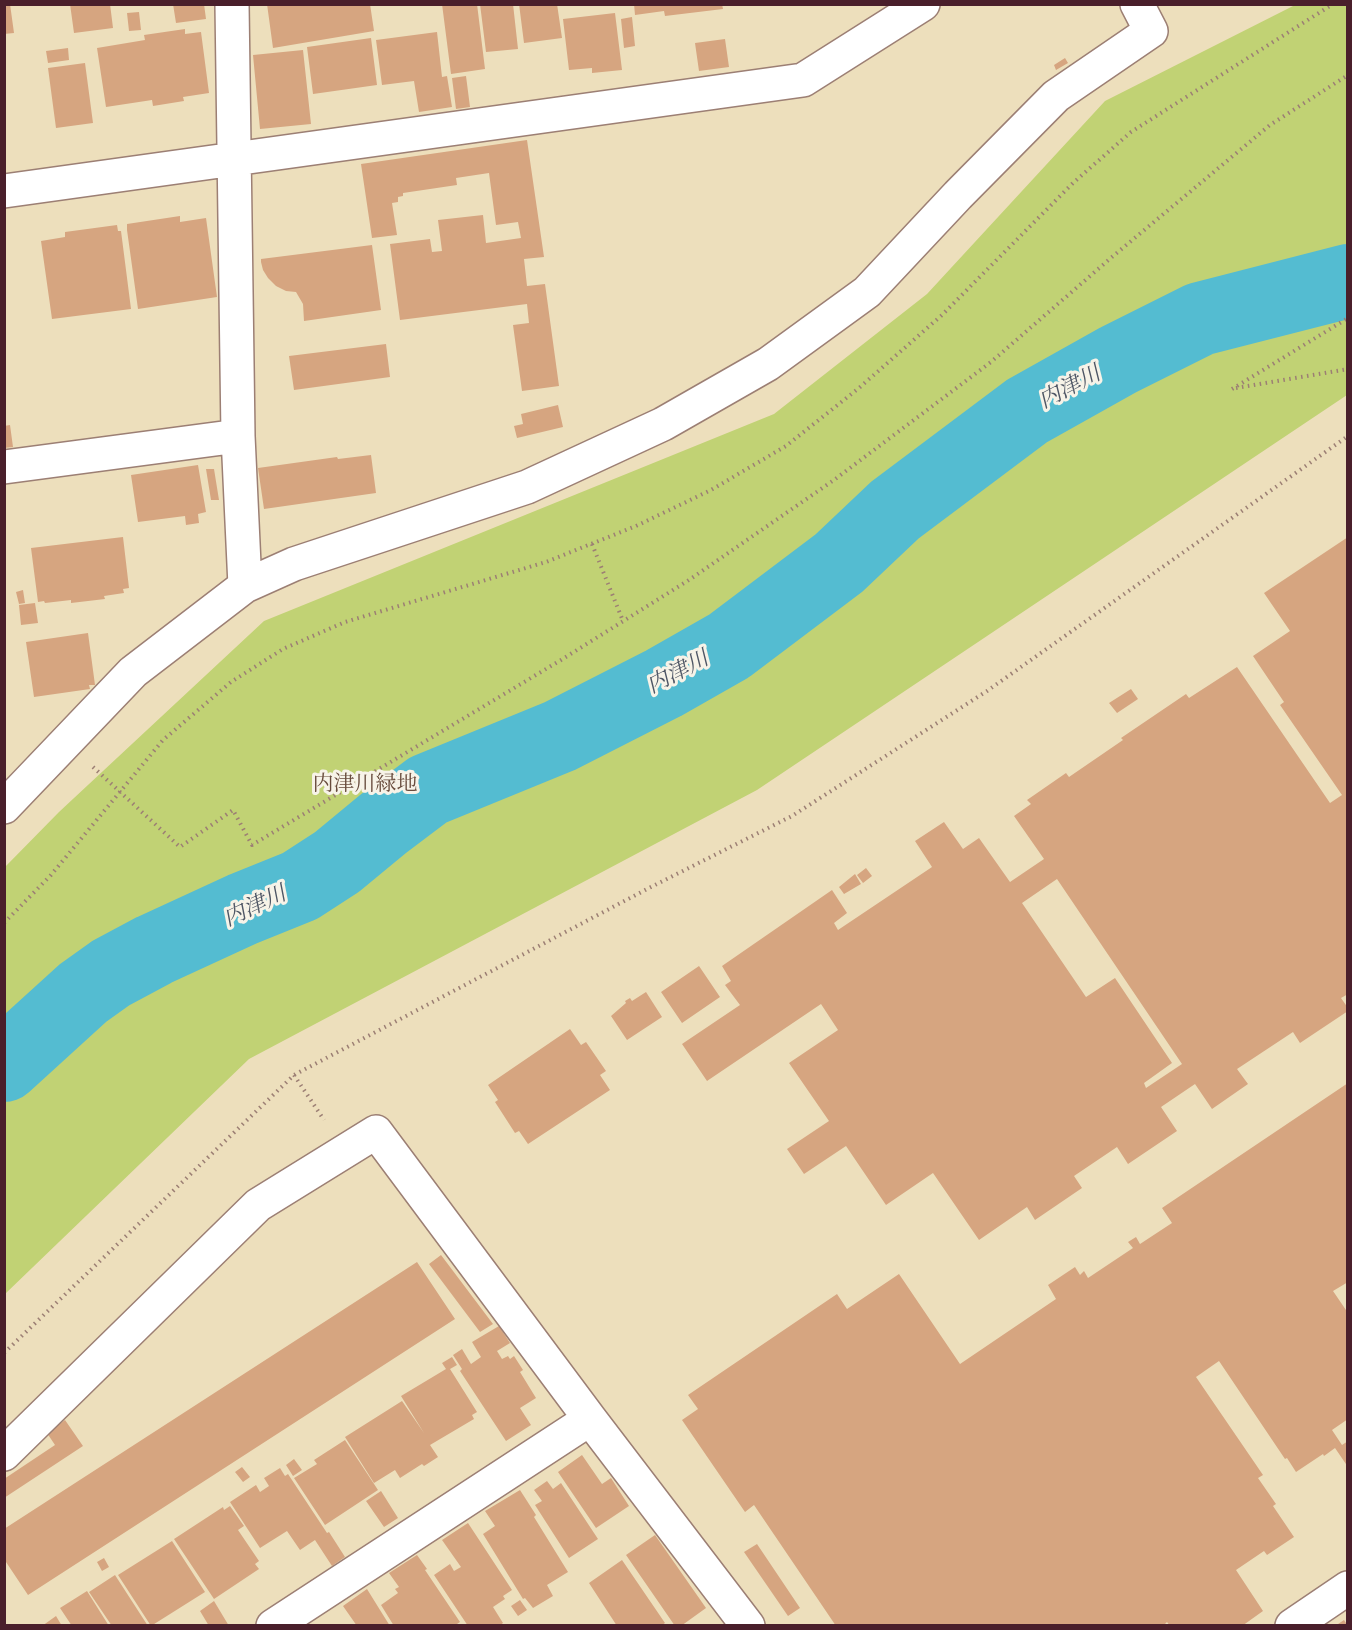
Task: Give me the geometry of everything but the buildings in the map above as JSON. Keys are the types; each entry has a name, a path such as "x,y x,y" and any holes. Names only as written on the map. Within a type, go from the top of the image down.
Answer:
{"street":[{"path":"232,4 238,436 245,586"},
{"path":"4,190 803,81 923,4"},
{"path":"10,794 133,672 245,586 294,564 527,487 663,424 768,364 867,292 958,195 1056,96 1151,31 1137,4"},
{"path":"4,467 238,436"},
{"path":"4,1454 258,1205 376,1132 745,1624"},
{"path":"273,1626 590,1419"},
{"path":"1292,1626 1347,1588"}],"path":[{"path":"120,791 180,847 233,810 252,845 561,660 689,580 834,480 991,362 1270,125 1347,75"},
{"path":"1347,318 1233,389 1347,369"},
{"path":"4,1353 294,1075 649,888 792,816 987,691 1347,436"},
{"path":"592,544 623,621"},
{"path":"294,1075 345,1151"}],"green space":[{"name":"内津川緑地","path":"1297,4 1347,5 1347,395 757,790 249,1059 5,1294 5,867 59,812 264,621 774,414 927,294 1105,101"}],"waterway":[{"name":"内津川","path":"4,1065 83,993 111,973 154,950 243,909 300,886 337,862 428,790 560,736 664,683 729,646 839,563 895,510 1027,411 1118,360 1200,319 1348,281"}]}
